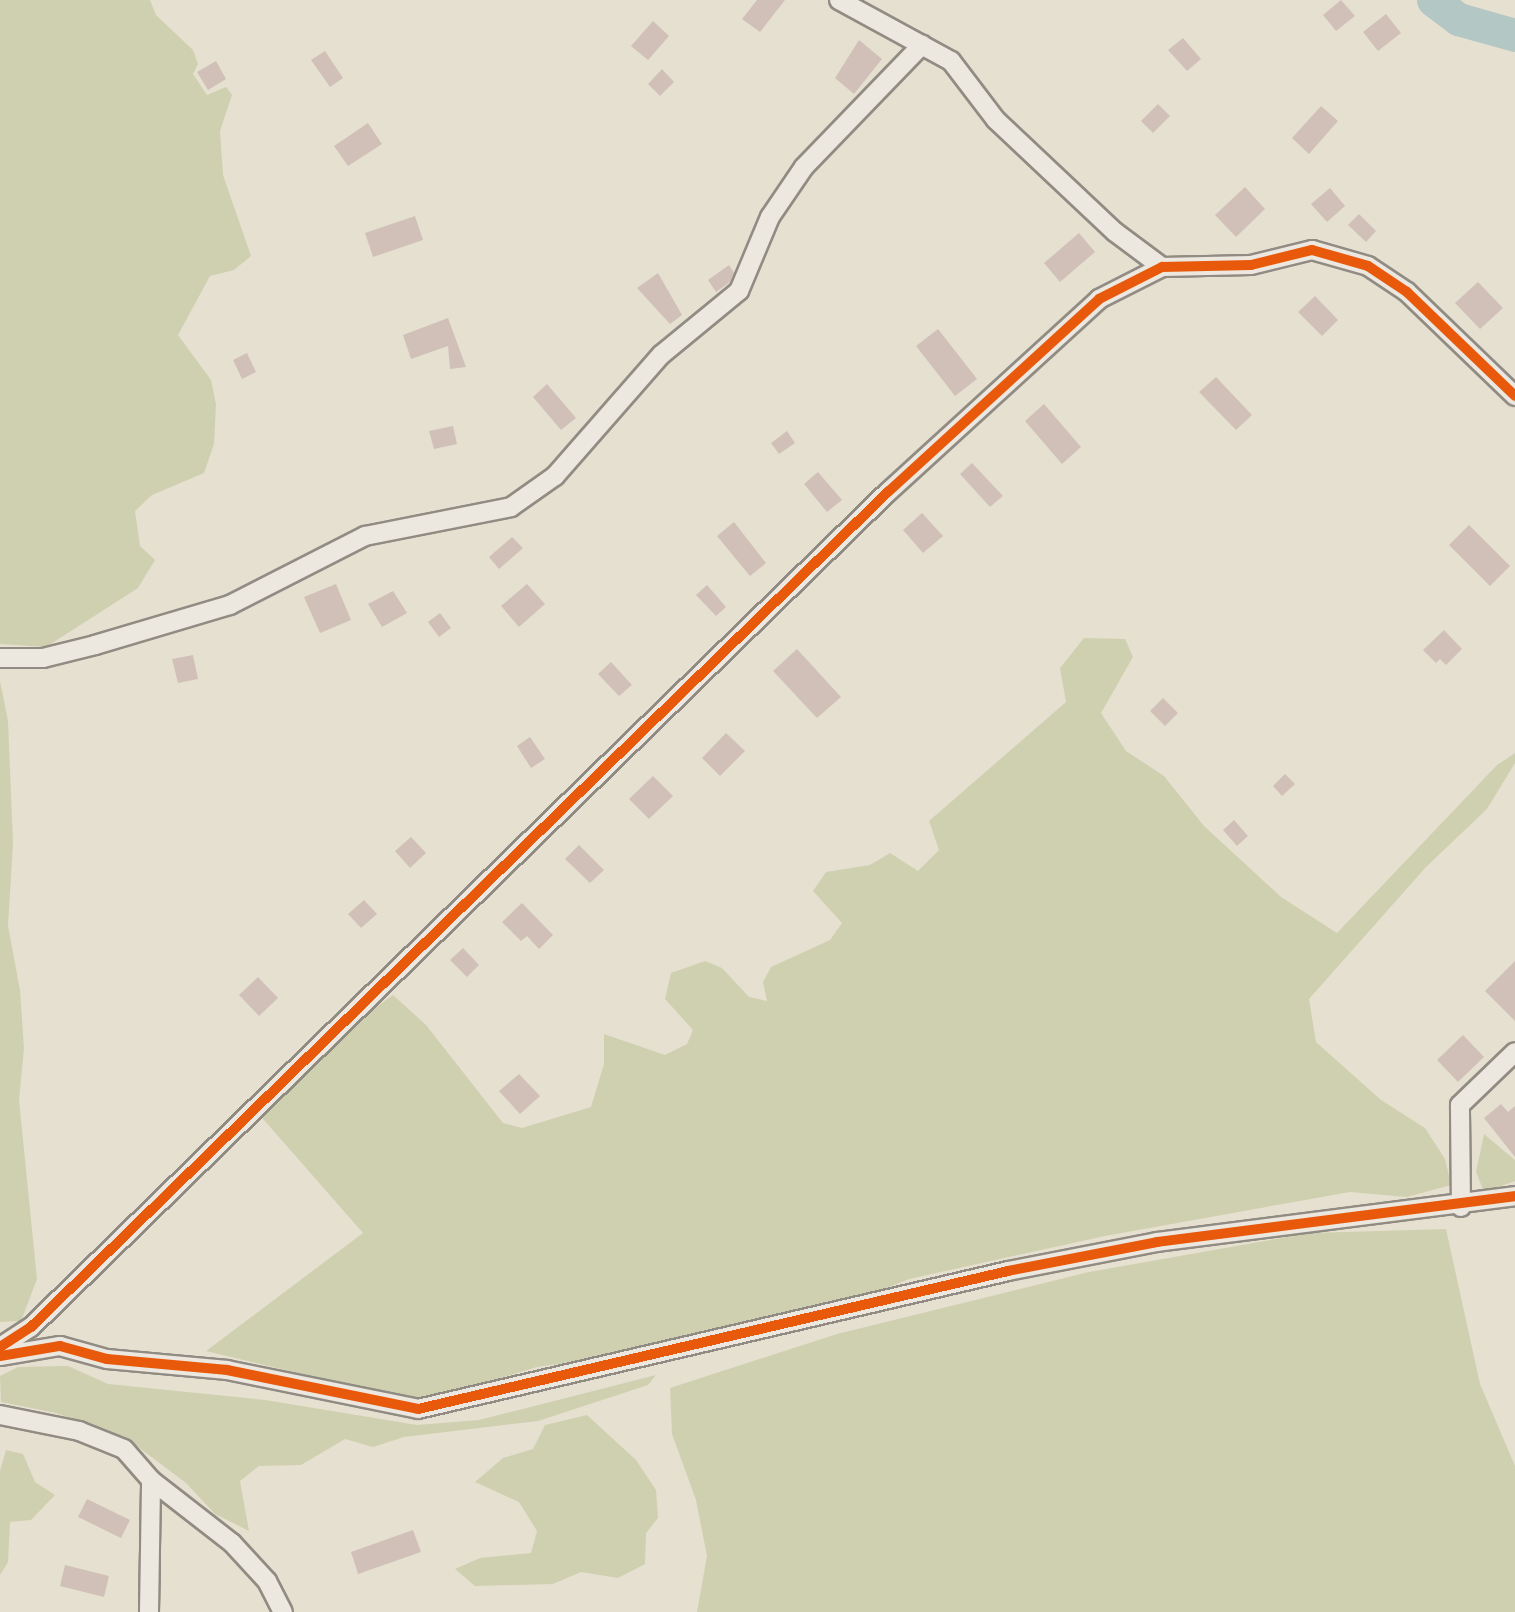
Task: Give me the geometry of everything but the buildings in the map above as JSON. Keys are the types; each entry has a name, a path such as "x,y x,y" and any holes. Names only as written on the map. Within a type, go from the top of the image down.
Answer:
{"street":[{"path":"839,0 951,61 996,120 1115,232 1162,267"},
{"path":"0,658 43,658 144,631 230,605 365,536 511,507 555,476 661,355 739,291 769,217 804,167 922,45"},
{"path":"0,1346 31,1327 888,492 1099,299 1162,267 1251,265 1312,250 1367,266 1408,292 1515,396"},
{"path":"1461,1207 1460,1105 1515,1052"},
{"path":"0,1356 60,1346 107,1359 227,1370 418,1409 1062,1261 1157,1242 1461,1207 1515,1196"},
{"path":"0,1415 79,1431 124,1449 151,1480 233,1543 267,1581 283,1612"},
{"path":"149,1612 151,1480"}],"green space":[{"path":"0,0 150,0 156,15 193,50 198,64 193,74 207,95 226,87 232,95 220,131 223,175 251,256 234,270 210,276 178,335 211,380 216,404 214,444 204,473 152,495 135,511 140,546 155,560 138,588 46,647 0,644"},
{"path":"1084,638 1125,639 1133,657 1101,713 1126,751 1164,776 1204,826 1281,897 1337,933 1497,765 1515,753 1515,763 1487,809 1426,867 1309,999 1316,1042 1381,1100 1425,1128 1445,1159 1451,1185 1407,1197 1350,1192 1105,1236 909,1279 848,1304 688,1346 537,1367 434,1398 398,1397 206,1351 363,1233 257,1112 357,1021 393,995 426,1025 503,1123 522,1128 591,1107 604,1064 604,1034 665,1055 687,1044 693,1030 665,999 671,973 705,961 722,968 749,997 767,1001 763,982 771,967 830,940 842,923 813,891 826,872 870,865 890,853 918,871 939,850 929,821 1066,702 1060,668"},
{"path":"0,681 8,721 13,843 8,926 20,990 24,1048 19,1100 37,1279 21,1321 0,1322"},
{"path":"1484,1134 1515,1160 1515,1181 1484,1192 1476,1172"},
{"path":"1446,1229 1480,1384 1515,1466 1515,1612 697,1612 707,1556 696,1500 672,1434 670,1388 837,1334 1089,1272 1310,1233"},
{"path":"68,1366 108,1384 265,1400 417,1425 479,1420 656,1375 648,1385 538,1421 404,1437 373,1447 345,1439 301,1465 259,1466 240,1481 249,1531 215,1514 186,1483 125,1437 56,1413 1,1402 0,1376 18,1367"},
{"path":"587,1415 636,1460 656,1490 658,1518 646,1533 645,1564 618,1578 581,1572 553,1584 475,1586 455,1569 480,1558 531,1553 537,1531 519,1502 475,1482 503,1458 533,1449 545,1425"},
{"path":"6,1450 23,1454 35,1482 55,1495 31,1520 10,1522 8,1562 0,1575 0,1471"}],"waterway":[{"path":"1433,0 1458,19 1515,35"}],"cycle path":[{"path":"0,1347 31,1327 888,492 1099,299 1162,267 1251,265 1312,250 1368,266 1407,292 1515,396"},
{"path":"0,1356 60,1346 107,1359 227,1370 418,1409 1008,1271 1157,1242 1515,1196"}]}
